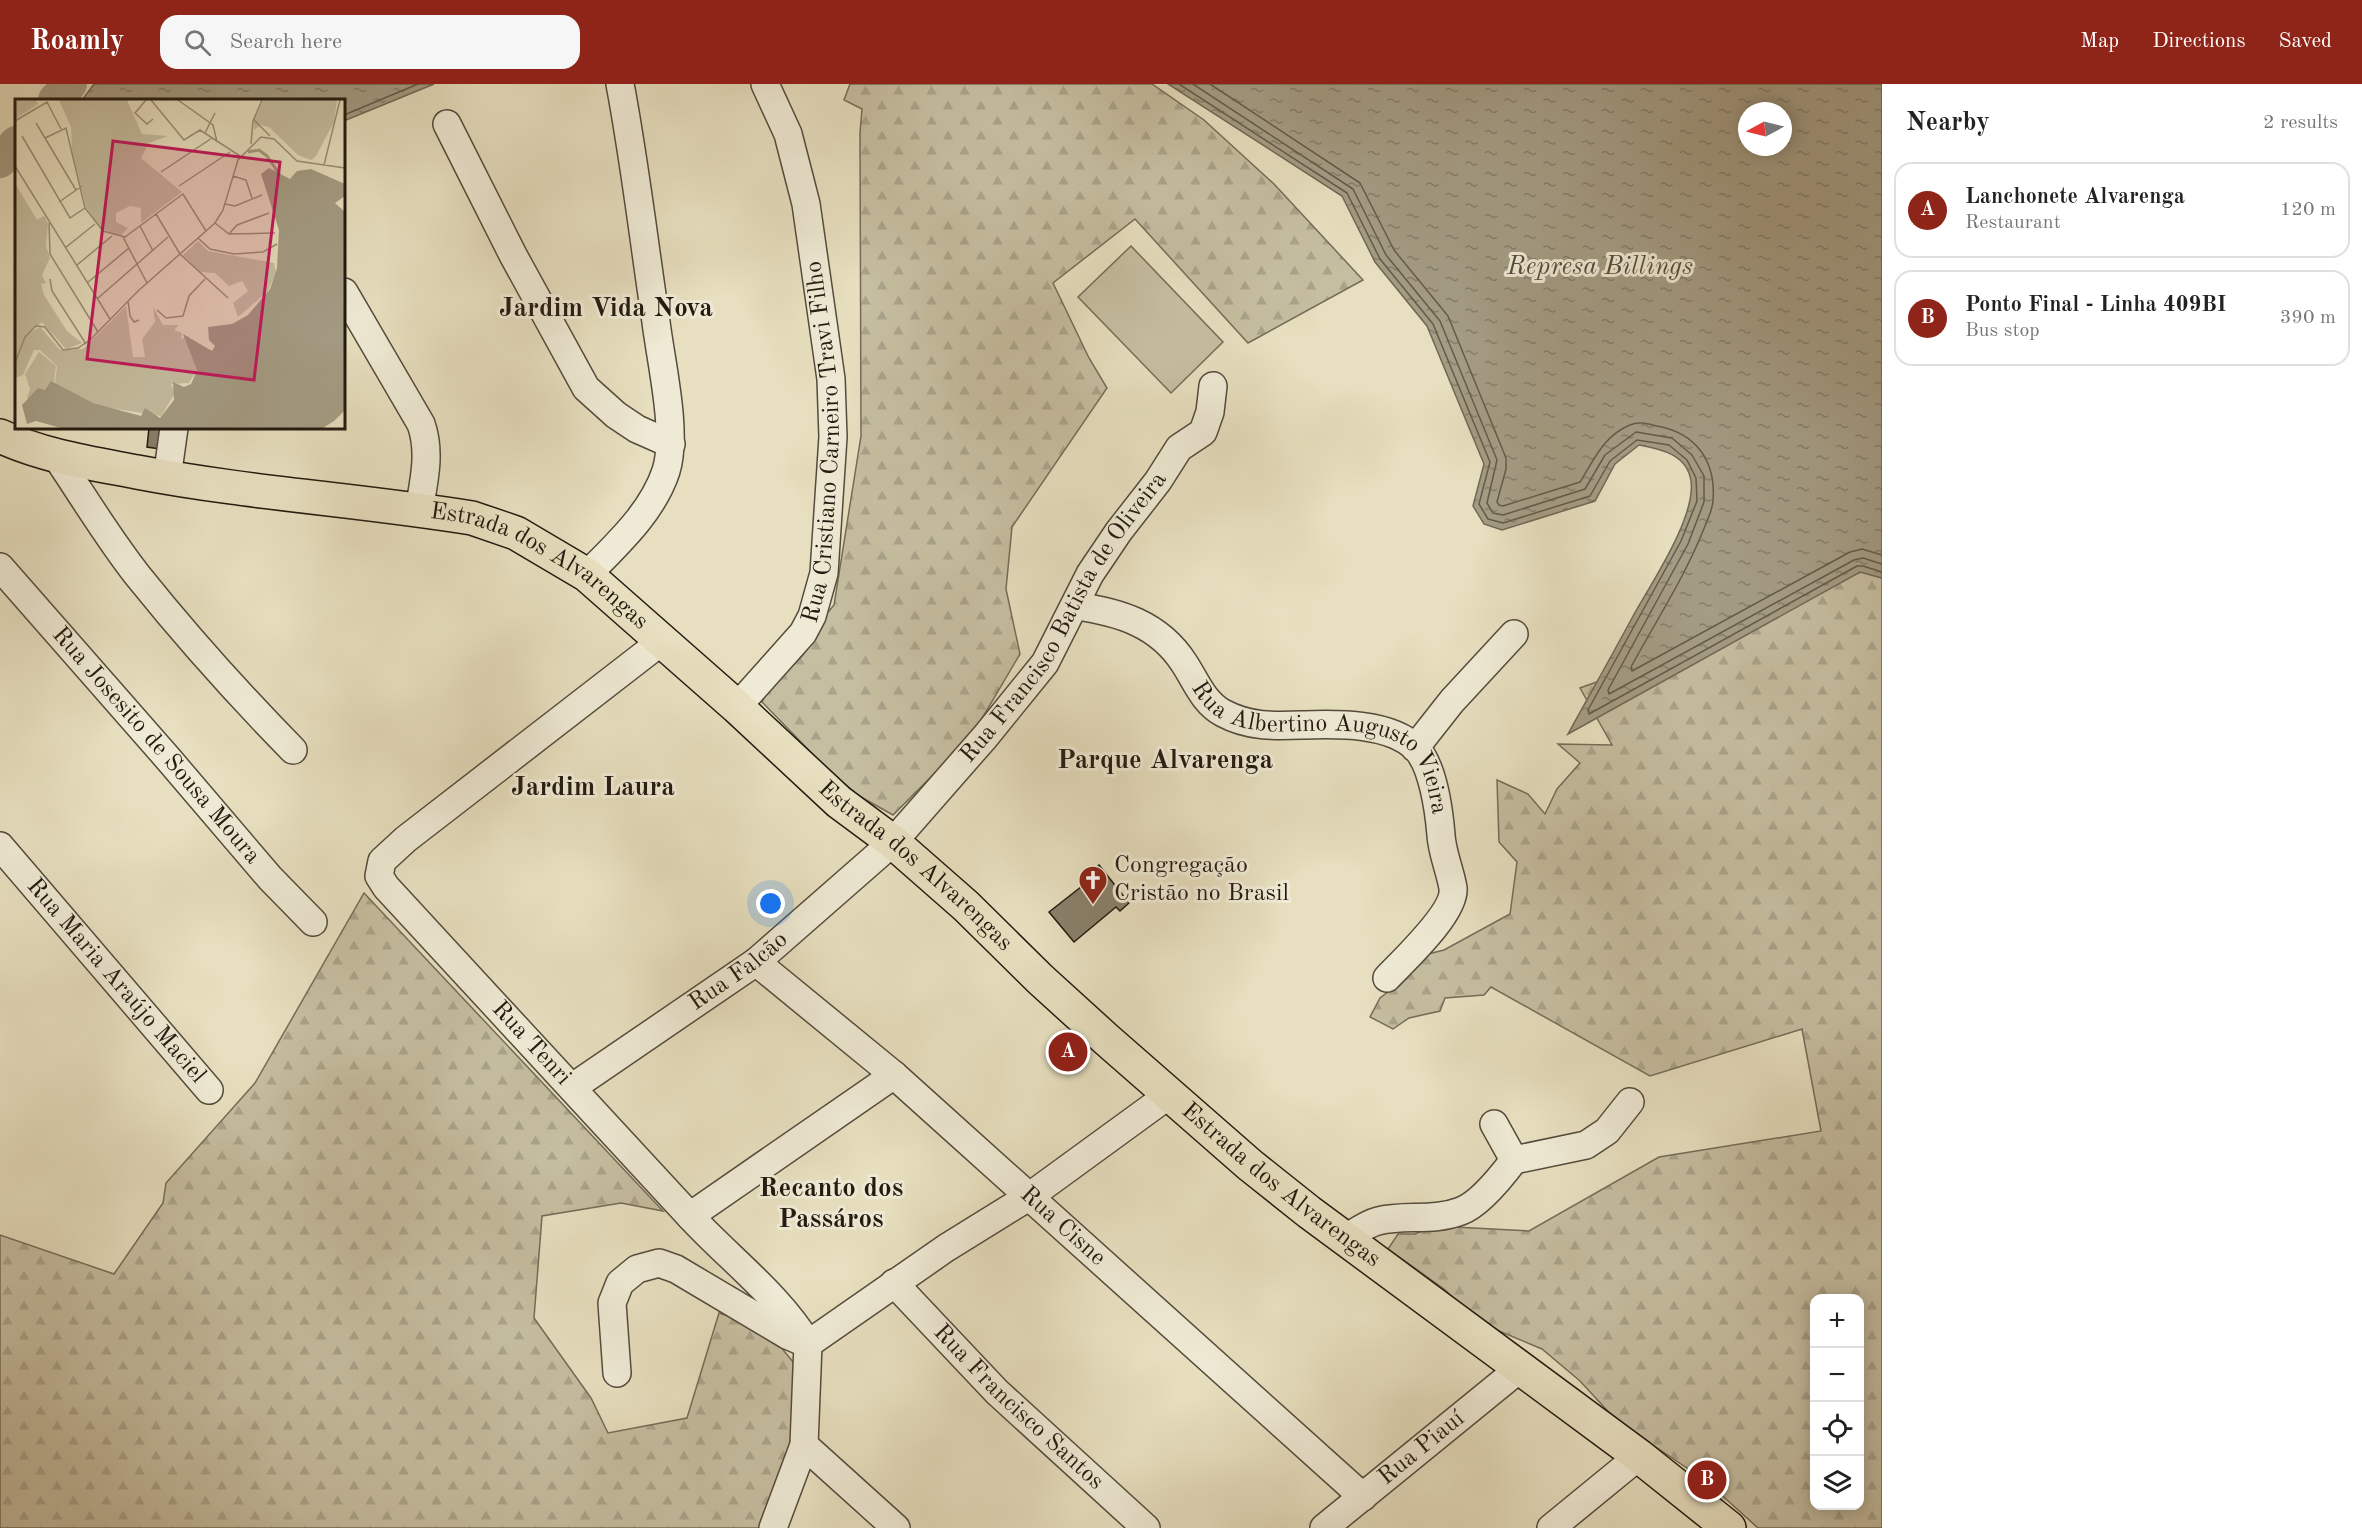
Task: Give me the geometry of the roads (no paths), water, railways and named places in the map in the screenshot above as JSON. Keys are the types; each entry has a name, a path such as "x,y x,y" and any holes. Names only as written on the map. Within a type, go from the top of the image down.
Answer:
{"main road":[{"name":"Estrada dos Alvarengas","path":"0,436 25,447 56,456 167,478 472,518 516,533 587,575 737,707 838,802 893,842 966,906 1040,979 1250,1165 1345,1239 1639,1456 1729,1528"}],"street":[{"path":"587,575 628,533 652,501 667,469 671,444 636,181 620,84"},
{"name":"Rua Cristiano Carneiro Travi Filho","path":"737,707 803,633 812,616 824,573 833,437 831,379 806,204 788,134 765,84"},
{"path":"447,124 528,283 586,388 623,420 671,444"},
{"path":"345,294 386,366 415,411 425,435 427,460 419,510"},
{"name":"Rua Francisco Batista de Oliveira","path":"893,842 985,737 1045,663 1076,606 1090,574 1119,531 1158,481 1179,448 1203,432 1210,411 1213,386"},
{"path":"167,478 174,429"},
{"path":"56,456 137,575 210,663 293,750"},
{"name":"Rua Josesito de Sousa Moura","path":"0,567 270,878 313,922"},
{"name":"Rua Albertino Augusto Vieira","path":"1076,606 1105,610 1144,625 1165,640 1184,663 1206,699 1220,711 1236,719 1256,725 1323,724 1376,729 1397,736 1415,748 1428,770 1453,893 1447,909 1387,978"},
{"path":"1415,748 1452,701 1514,634"},
{"name":"Rua Tenri","path":"662,641 406,839 382,861 380,876 386,887 690,1216 773,1300 800,1331 808,1344"},
{"name":"Rua Falcão","path":"573,1088 756,962 893,842"},
{"name":"Rua Maria Araújo Maciel","path":"0,846 210,1090"},
{"name":"Rua Cisne","path":"756,962 894,1075 1363,1497"},
{"path":"690,1216 894,1075"},
{"path":"808,1344 894,1283 1030,1196 1170,1094"},
{"path":"1345,1239 1378,1221 1438,1217 1461,1211 1471,1205 1500,1178 1514,1160 1586,1145 1607,1131 1630,1102"},
{"path":"1494,1124 1514,1160"},
{"path":"617,1373 612,1303 620,1284 638,1269 659,1263 676,1269 786,1335 808,1344"},
{"name":"Rua Francisco Santos","path":"894,1283 997,1392 1146,1528"},
{"path":"773,1528 804,1445 808,1344"},
{"name":"Rua Piauí","path":"1324,1528 1519,1368"},
{"path":"804,1445 896,1528"},
{"path":"1551,1528 1639,1456"}],"water":[{"path":"94,84 434,84 345,121 345,99 83,99"},
{"name":"Represa Billings","path":"1168,84 1882,84 1882,578 1860,572 1568,734 1679,532 1691,496 1691,481 1688,472 1684,465 1671,454 1639,445 1615,464 1595,501 1502,530 1484,524 1473,506 1484,464 1427,326 1375,262 1342,196"}],"waterway":[{"path":"56,99 70,84"},
{"path":"0,161 15,144"}],"place":[{"name":"Congregação Cristão no Brasil","path":"1093,906"},
{"name":"Lanchonete Alvarenga","path":"1068,1052"},
{"name":"Ponto Final - Linha 409BI","path":"1707,1480"}],"district":[{"name":"Jardim Vida Nova","path":"606,308"},
{"name":"Parque Alvarenga","path":"1165,760"},
{"name":"Jardim Laura","path":"593,787"},
{"name":"Recanto dos Passáros","path":"831,1204"}]}
